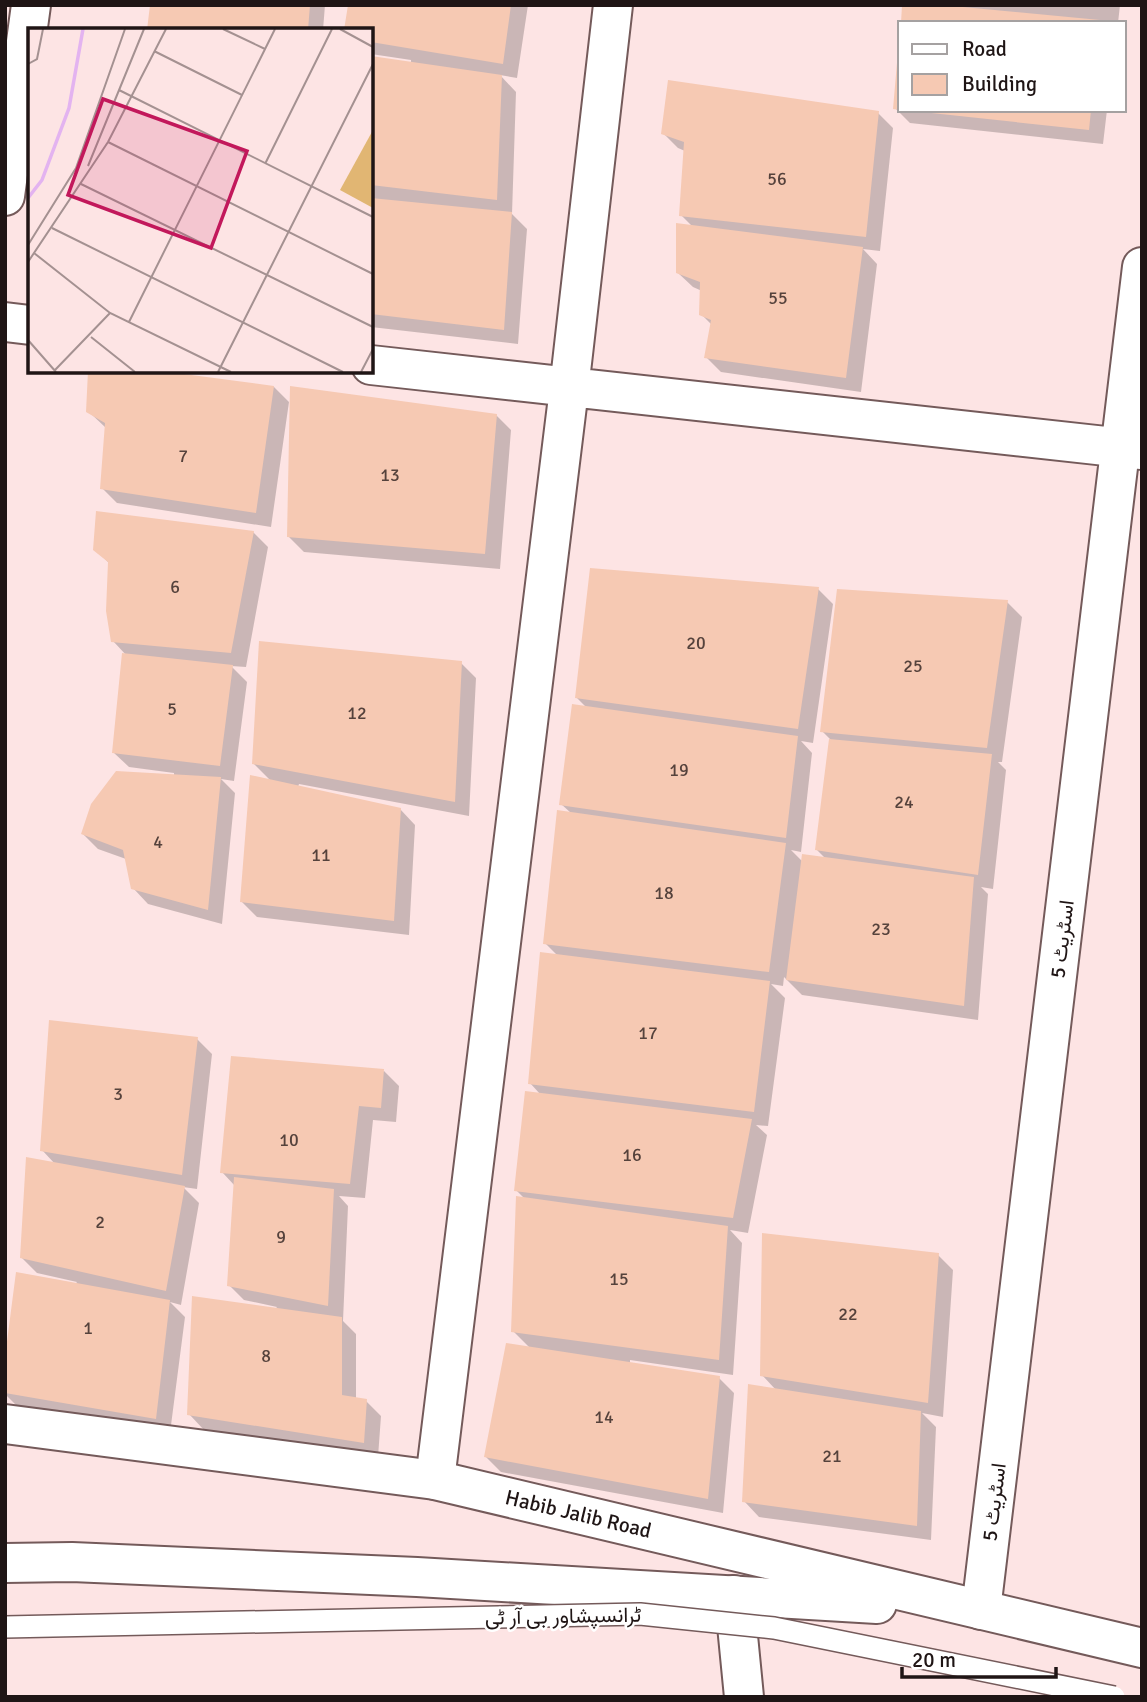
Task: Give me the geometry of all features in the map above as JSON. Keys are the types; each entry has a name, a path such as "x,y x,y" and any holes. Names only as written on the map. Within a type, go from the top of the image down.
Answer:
{"street":[{"path":"5,196 31,5"},
{"path":"435,1480 569,389 613,5"},
{"name":"اسٹریٹ 5","path":"981,1610 1131,449 1142,267"},
{"path":"5,322 28,325"},
{"path":"373,365 1131,449"},
{"name":"Habib Jalib Road","path":"5,1424 435,1480 1142,1648"},
{"path":"5,1563 72,1562 981,1610"},
{"path":"734,1595 744,1697"}],"lane":[{"name":"ٹرانسپشاور بی آر ٹی","path":"5,1627 640,1614 774,1628 1114,1697"}],"building":[{"path":"150,5 310,5 308,28 147,28"},
{"path":"348,5 511,5 503,64 373,42 373,28 344,28"},
{"path":"902,5 942,5 1100,20 1100,21 901,21"},
{"path":"898,51 898,110 893,109"},
{"path":"373,56 502,75 497,200 373,185"},
{"path":"668,80 879,111 866,237 679,216 684,142 661,134"},
{"path":"922,112 1091,112 1089,130"},
{"path":"373,198 512,212 504,330 373,314"},
{"path":"676,223 863,247 846,378 704,358 711,320 699,315 700,282 676,273"},
{"path":"88,373 176,373 274,386 256,513 100,489 105,423 86,412"},
{"path":"290,386 497,414 485,554 287,537"},
{"path":"96,511 254,531 231,653 111,642 106,611 108,562 93,550"},
{"path":"590,568 819,587 798,729 575,698"},
{"path":"837,589 1008,600 987,748 820,732"},
{"path":"259,641 462,661 455,802 252,764"},
{"path":"122,653 233,665 220,766 112,753"},
{"path":"572,704 798,736 786,838 559,805"},
{"path":"829,739 992,754 978,875 815,850"},
{"path":"116,771 221,777 208,910 131,889 123,850 81,834 91,804"},
{"path":"250,775 401,808 394,921 240,902"},
{"path":"557,810 786,843 769,972 543,944"},
{"path":"802,854 974,877 964,1006 786,980"},
{"path":"540,952 770,981 754,1112 528,1084"},
{"path":"49,1020 198,1037 182,1175 40,1151"},
{"path":"231,1056 384,1069 381,1108 359,1106 350,1184 220,1173"},
{"path":"525,1091 752,1119 733,1218 514,1191"},
{"path":"26,1157 185,1186 166,1291 20,1258"},
{"path":"234,1177 334,1189 328,1306 227,1286"},
{"path":"516,1196 728,1226 719,1360 511,1332"},
{"path":"762,1233 939,1253 928,1403 760,1376"},
{"path":"16,1272 170,1300 156,1419 5,1393 5,1357"},
{"path":"192,1296 342,1317 342,1395 367,1399 364,1443 187,1415"},
{"path":"506,1343 720,1376 708,1499 484,1457"},
{"path":"748,1384 921,1411 917,1526 742,1502"}]}
